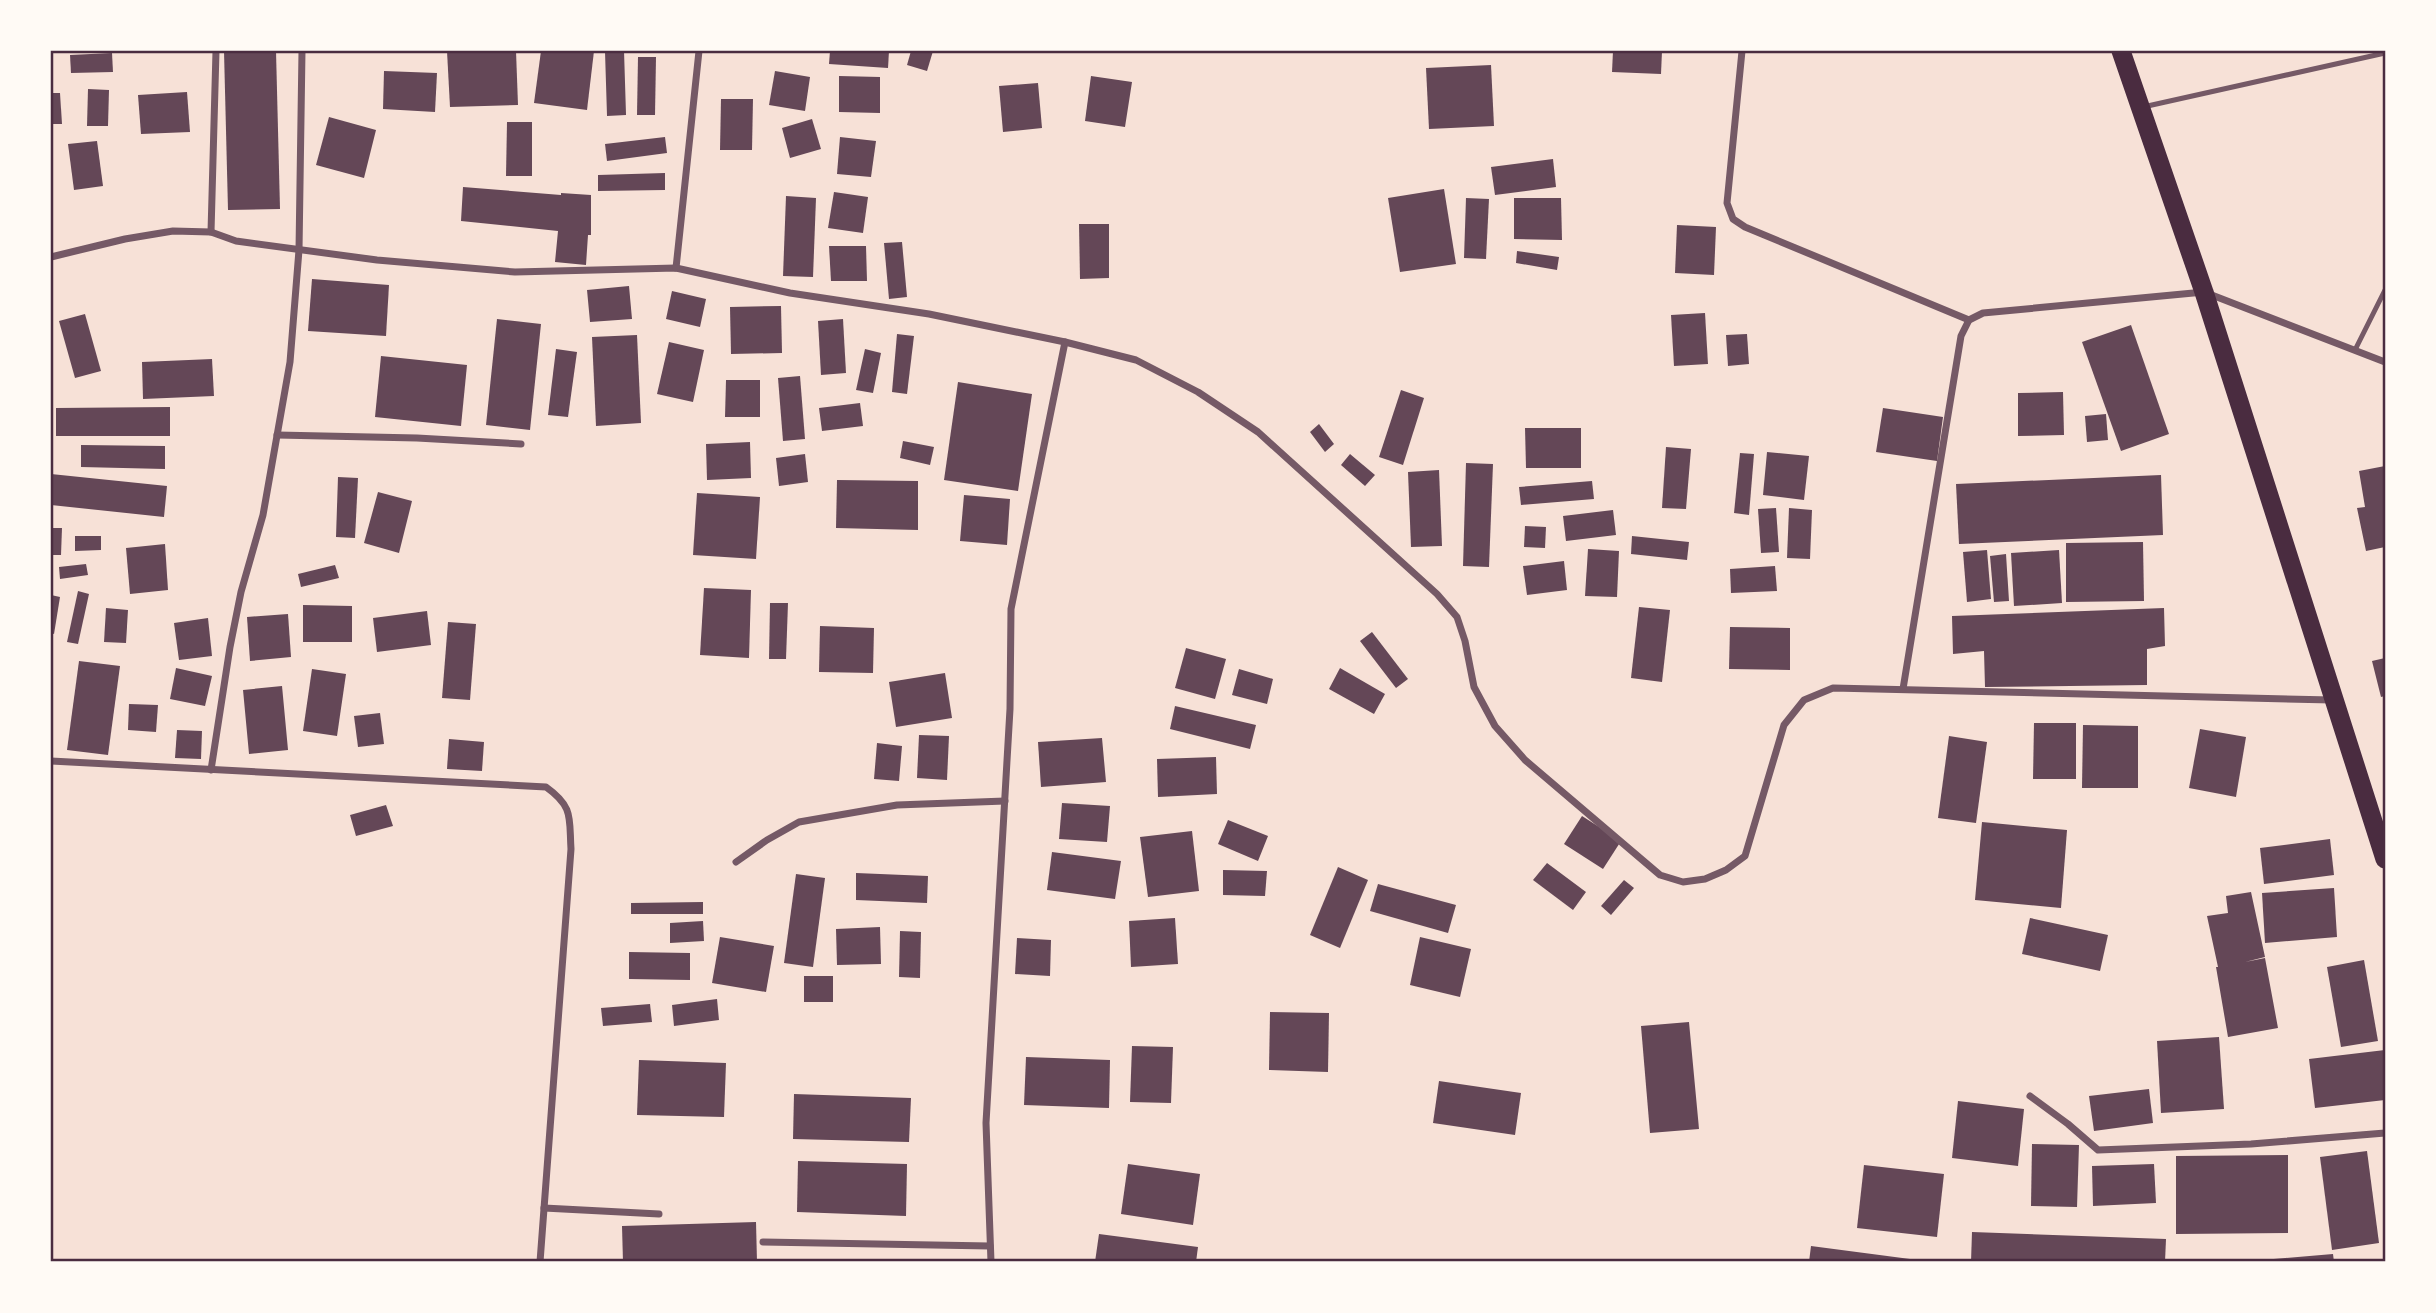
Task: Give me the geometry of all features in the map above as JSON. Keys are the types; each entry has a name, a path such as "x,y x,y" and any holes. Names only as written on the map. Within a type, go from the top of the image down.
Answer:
{"highway":[{"path":"2120,51 2204,292 2385,859"}],"street":[{"path":"211,232 216,51"},
{"path":"211,770 230,647 241,592 263,515 290,362 299,250 302,51"},
{"path":"676,268 699,51"},
{"path":"1742,51 1727,203 1733,219 1745,228 1969,320"},
{"path":"51,257 125,239 173,231 211,232 236,241 377,260 515,272 676,268 790,293 929,314 1065,342 1136,360 1198,392 1258,432 1437,594 1457,617 1465,640 1474,687 1495,726 1525,760 1660,875 1683,882 1705,879 1726,870 1745,856 1784,725 1804,700 1833,688 2334,700"},
{"path":"1903,689 1961,336 1969,320 1983,313 2204,292 2385,362"},
{"path":"991,1262 986,1123 1010,709 1011,609 1065,342"},
{"path":"277,435 417,438 521,444"},
{"path":"51,761 546,787 558,796 568,808 571,849 540,1262"},
{"path":"736,862 799,822 897,805 1005,802"},
{"path":"2030,1096 2098,1150 2251,1144 2385,1133"},
{"path":"544,1208 659,1214"},
{"path":"763,1242 990,1246"}],"lane":[{"path":"2140,108 2385,52"},
{"path":"2355,351 2385,290"}],"building":[{"path":"224,51 276,51 280,209 228,210"},
{"path":"447,51 516,51 518,105 450,107"},
{"path":"541,51 594,51 587,110 534,103"},
{"path":"605,51 624,51 626,115 607,116"},
{"path":"830,51 889,51 888,68 829,64"},
{"path":"911,51 933,51 927,71 907,65"},
{"path":"1613,51 1662,51 1661,74 1612,72"},
{"path":"112,53 113,72 71,73 70,55"},
{"path":"638,57 656,57 655,115 637,115"},
{"path":"1491,65 1494,126 1429,129 1426,68"},
{"path":"384,71 437,73 435,112 383,109"},
{"path":"775,71 810,77 805,111 769,105"},
{"path":"839,76 880,77 880,113 839,112"},
{"path":"1091,76 1132,82 1125,127 1085,121"},
{"path":"1038,83 1042,128 1003,132 999,86"},
{"path":"88,89 109,90 108,126 87,126"},
{"path":"187,92 190,132 141,134 138,95"},
{"path":"51,93 60,93 62,124 51,124"},
{"path":"721,99 753,99 752,150 720,150"},
{"path":"329,117 376,130 364,178 316,165"},
{"path":"812,119 821,149 790,158 782,128"},
{"path":"507,122 532,122 532,176 506,176"},
{"path":"665,137 667,153 607,161 605,144"},
{"path":"840,137 876,141 871,177 837,174"},
{"path":"97,141 103,186 74,190 68,144"},
{"path":"1553,159 1556,187 1495,195 1491,167"},
{"path":"665,173 665,190 598,191 598,175"},
{"path":"463,187 591,195 591,235 588,235 586,265 555,262 558,231 461,221"},
{"path":"1444,189 1456,264 1400,272 1388,198"},
{"path":"834,192 868,197 863,233 828,228"},
{"path":"786,196 816,198 813,277 783,276"},
{"path":"1466,198 1489,199 1486,259 1464,258"},
{"path":"1514,198 1561,198 1562,240 1514,239"},
{"path":"1079,224 1109,224 1109,278 1080,279"},
{"path":"1677,225 1716,227 1714,275 1675,273"},
{"path":"902,242 907,297 889,299 884,243"},
{"path":"829,246 866,246 867,281 831,281"},
{"path":"1517,251 1559,257 1557,270 1516,263"},
{"path":"312,279 389,285 386,336 308,331"},
{"path":"629,286 632,319 590,322 587,290"},
{"path":"672,291 706,299 700,327 666,319"},
{"path":"781,306 782,353 731,354 730,307"},
{"path":"1705,313 1708,364 1674,366 1671,315"},
{"path":"85,314 101,371 75,378 59,321"},
{"path":"497,319 541,324 530,430 486,425"},
{"path":"843,319 846,373 821,375 818,321"},
{"path":"2131,325 2169,434 2121,451 2082,342"},
{"path":"897,334 914,336 907,394 892,392"},
{"path":"1747,334 1749,364 1728,366 1726,335"},
{"path":"637,335 641,423 596,426 592,337"},
{"path":"669,342 704,350 693,402 657,394"},
{"path":"556,349 577,352 568,417 548,415"},
{"path":"865,349 881,353 873,393 856,390"},
{"path":"381,356 467,365 461,426 375,417"},
{"path":"212,359 214,396 143,399 142,362"},
{"path":"800,376 805,439 783,441 778,378"},
{"path":"726,380 760,380 760,417 725,417"},
{"path":"958,382 1032,394 1018,491 944,480"},
{"path":"1401,390 1424,398 1403,465 1379,457"},
{"path":"2063,392 2064,435 2018,436 2018,393"},
{"path":"860,403 863,426 822,431 819,408"},
{"path":"170,407 170,436 56,436 56,408"},
{"path":"1883,408 1943,417 1937,461 1876,452"},
{"path":"2106,414 2108,440 2087,442 2085,416"},
{"path":"1319,424 1334,444 1325,452 1310,432"},
{"path":"1525,428 1581,428 1581,468 1526,468"},
{"path":"903,441 934,447 930,465 900,458"},
{"path":"750,442 751,478 707,480 706,444"},
{"path":"81,445 165,446 165,469 81,467"},
{"path":"1666,447 1691,449 1686,509 1662,508"},
{"path":"1767,452 1809,456 1804,500 1763,495"},
{"path":"1740,453 1754,454 1749,515 1734,513"},
{"path":"805,454 808,482 779,486 776,458"},
{"path":"1350,454 1375,475 1365,486 1341,465"},
{"path":"1466,463 1493,464 1489,567 1463,566"},
{"path":"2385,466 2385,547 2366,551 2357,508 2365,507 2359,471"},
{"path":"1439,470 1442,546 1411,547 1408,472"},
{"path":"51,474 167,486 164,517 51,505"},
{"path":"2161,475 2163,535 1959,544 1956,484"},
{"path":"338,477 358,478 355,538 336,537"},
{"path":"837,480 918,481 918,530 836,528"},
{"path":"1592,481 1594,499 1521,505 1519,487"},
{"path":"378,492 412,501 399,553 364,543"},
{"path":"697,493 760,497 756,559 693,555"},
{"path":"964,495 1010,499 1007,545 960,541"},
{"path":"1776,508 1779,552 1761,553 1758,509"},
{"path":"1789,508 1812,510 1810,559 1787,558"},
{"path":"1613,510 1616,535 1566,541 1563,516"},
{"path":"1525,526 1546,527 1545,548 1524,547"},
{"path":"51,528 62,528 61,555 51,555"},
{"path":"75,536 101,536 101,550 75,551"},
{"path":"1632,536 1689,542 1687,560 1631,554"},
{"path":"2143,542 2144,601 2066,602 2066,543"},
{"path":"165,544 168,590 130,594 126,548"},
{"path":"1588,549 1619,551 1617,597 1585,596"},
{"path":"1987,550 1991,599 1967,602 1963,552"},
{"path":"2059,550 2062,603 2014,606 2011,553"},
{"path":"2006,554 2009,601 1994,602 1990,556"},
{"path":"1564,561 1567,590 1527,595 1523,566"},
{"path":"86,564 88,575 60,579 59,567"},
{"path":"335,565 339,578 301,587 298,574"},
{"path":"1775,566 1777,591 1731,593 1730,569"},
{"path":"704,588 751,590 749,658 700,655"},
{"path":"78,591 89,594 78,644 67,642"},
{"path":"51,595 60,597 54,634 51,633"},
{"path":"770,603 788,603 786,659 769,659"},
{"path":"303,605 352,606 352,642 303,642"},
{"path":"1639,607 1670,610 1662,682 1631,678"},
{"path":"106,608 128,610 126,643 104,642"},
{"path":"2164,608 2165,646 2147,649 2147,685 1985,687 1984,651 1953,654 1952,616"},
{"path":"427,611 431,645 377,652 373,618"},
{"path":"288,614 291,657 250,661 247,617"},
{"path":"208,618 212,656 179,660 174,623"},
{"path":"448,622 476,624 470,700 442,698"},
{"path":"820,626 874,628 873,673 819,672"},
{"path":"1730,627 1790,628 1790,670 1729,669"},
{"path":"1372,632 1408,679 1396,688 1360,641"},
{"path":"1186,648 1226,659 1215,699 1175,688"},
{"path":"2385,658 2385,696 2381,697 2372,661"},
{"path":"79,661 120,666 108,755 67,750"},
{"path":"176,668 212,676 205,706 170,699"},
{"path":"1340,668 1385,694 1374,714 1329,689"},
{"path":"312,669 346,674 337,736 303,731"},
{"path":"1239,669 1273,679 1267,704 1232,695"},
{"path":"945,673 952,718 896,727 889,682"},
{"path":"282,686 288,750 249,754 243,690"},
{"path":"129,704 158,705 156,732 128,730"},
{"path":"1175,706 1256,725 1250,749 1170,729"},
{"path":"380,713 384,744 358,747 354,716"},
{"path":"2034,723 2076,723 2076,779 2033,779"},
{"path":"2083,725 2138,726 2138,788 2082,788"},
{"path":"2200,729 2246,737 2236,797 2189,788"},
{"path":"177,730 202,731 201,759 175,758"},
{"path":"919,735 949,736 947,780 917,778"},
{"path":"1949,736 1987,742 1976,823 1938,818"},
{"path":"1102,738 1106,782 1041,787 1038,742"},
{"path":"449,739 484,742 482,771 447,769"},
{"path":"877,743 902,746 899,781 874,779"},
{"path":"1216,757 1217,794 1158,797 1157,759"},
{"path":"1062,803 1110,806 1107,842 1059,839"},
{"path":"386,805 393,826 356,836 350,815"},
{"path":"1582,816 1621,841 1603,869 1564,844"},
{"path":"1228,820 1268,836 1258,861 1218,844"},
{"path":"1982,822 2067,830 2061,908 1975,900"},
{"path":"1192,831 1199,891 1148,897 1140,837"},
{"path":"2330,839 2334,875 2264,884 2260,848"},
{"path":"1052,852 1121,861 1115,899 1047,890"},
{"path":"1547,863 1586,892 1573,910 1533,880"},
{"path":"1338,867 1368,880 1340,948 1310,935"},
{"path":"1223,870 1267,871 1265,896 1223,895"},
{"path":"856,873 928,876 927,903 856,900"},
{"path":"796,874 825,878 813,967 784,963"},
{"path":"1624,880 1634,888 1611,915 1601,906"},
{"path":"1378,884 1456,905 1448,933 1370,911"},
{"path":"2334,888 2337,937 2265,943 2262,893"},
{"path":"2251,892 2265,957 2245,962 2265,958 2278,1028 2228,1037 2218,967 2207,916 2228,913 2226,896"},
{"path":"703,902 703,914 631,914 631,903"},
{"path":"1175,918 1178,964 1131,967 1129,921"},
{"path":"2030,918 2108,935 2100,971 2022,954"},
{"path":"703,921 704,941 670,943 670,923"},
{"path":"880,927 881,964 837,965 836,929"},
{"path":"900,931 921,932 920,978 899,977"},
{"path":"720,937 774,946 766,992 712,983"},
{"path":"1420,937 1471,949 1460,997 1410,985"},
{"path":"1017,938 1051,940 1050,976 1015,974"},
{"path":"629,952 690,953 690,980 629,979"},
{"path":"2364,960 2378,1041 2341,1047 2327,967"},
{"path":"804,976 833,976 833,1002 804,1002"},
{"path":"717,999 719,1020 674,1026 672,1005"},
{"path":"650,1004 652,1022 603,1026 601,1008"},
{"path":"1270,1012 1329,1013 1328,1072 1269,1070"},
{"path":"1689,1022 1699,1129 1650,1133 1641,1026"},
{"path":"2219,1037 2224,1109 2161,1113 2157,1041"},
{"path":"1132,1046 1173,1047 1171,1103 1130,1102"},
{"path":"2385,1050 2385,1100 2315,1108 2309,1059"},
{"path":"1026,1057 1110,1060 1109,1108 1024,1105"},
{"path":"639,1060 726,1063 724,1117 637,1115"},
{"path":"1439,1081 1521,1093 1515,1135 1433,1123"},
{"path":"2149,1089 2153,1123 2094,1131 2089,1096"},
{"path":"794,1094 911,1098 909,1142 793,1139"},
{"path":"1958,1101 2024,1109 2018,1166 1952,1158"},
{"path":"2032,1144 2079,1145 2077,1207 2031,1206"},
{"path":"2367,1151 2379,1243 2332,1250 2320,1157"},
{"path":"2288,1155 2288,1233 2176,1234 2176,1156"},
{"path":"798,1161 907,1164 906,1216 797,1212"},
{"path":"1128,1164 1200,1174 1193,1225 1121,1214"},
{"path":"2154,1164 2156,1203 2093,1206 2092,1166"},
{"path":"1864,1165 1944,1174 1937,1237 1857,1228"},
{"path":"756,1222 757,1262 623,1262 622,1226"},
{"path":"1972,1232 2166,1239 2165,1262 1971,1262"},
{"path":"1099,1234 1198,1247 1196,1262 1095,1262"},
{"path":"1811,1246 1910,1259 1909,1262 1809,1262"},
{"path":"2333,1254 2334,1262 2262,1260"}]}
